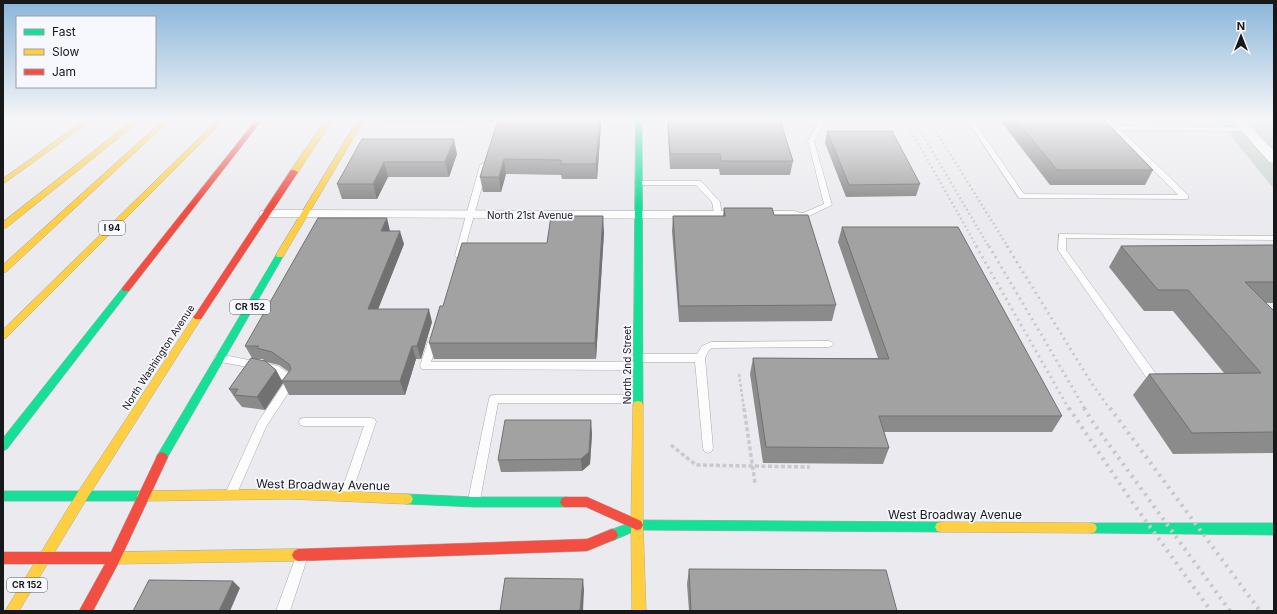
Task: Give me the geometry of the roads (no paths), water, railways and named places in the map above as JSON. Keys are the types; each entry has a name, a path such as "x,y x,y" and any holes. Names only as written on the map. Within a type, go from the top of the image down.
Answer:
{"main road":[{"path":"3,182 49,149"},
{"path":"3,226 102,149"},
{"path":"3,270 136,149"},
{"name":"I 94","path":"3,336 192,149"},
{"path":"3,446 236,149"},
{"name":"North Washington Avenue","path":"12,611 42,558 310,149"},
{"name":"CR 152","path":"86,611 114,558 163,456 343,149"},
{"name":"North 2nd Street","path":"639,149 637,525 639,611"},
{"name":"West Broadway Avenue","path":"3,496 291,494 474,502 587,502 637,525"},
{"name":"West Broadway Avenue","path":"3,558 302,556 587,545 637,525 1274,529"}],"street":[{"path":"1265,149 1274,159"},
{"name":"North 21st Avenue","path":"266,214 639,216 794,215"}],"lane":[{"path":"794,215 804,215 828,205 813,149"},
{"path":"990,149 1022,196 1185,197 1136,149"},
{"path":"456,266 486,158"},
{"path":"639,183 698,183 716,202 718,216"},
{"path":"1162,390 1062,250 1062,236 1274,238"},
{"path":"437,328 425,366 638,362 700,358"},
{"path":"708,448 700,358 705,348 711,344 829,344"},
{"path":"220,358 275,369 291,381 262,425 231,495"},
{"path":"474,502 494,399 638,399"},
{"path":"304,422 371,422 346,496"},
{"path":"283,611 302,556"}],"railway":[{"path":"921,149 977,247"},
{"path":"931,149 989,247"},
{"path":"947,149 1008,247"},
{"path":"976,246 1069,409"},
{"path":"989,246 1085,409"},
{"path":"1007,246 1092,384 1110,409"},
{"path":"1069,408 1130,499 1211,611"},
{"path":"1084,408 1094,424 1230,611"},
{"path":"1110,408 1260,611"}]}
